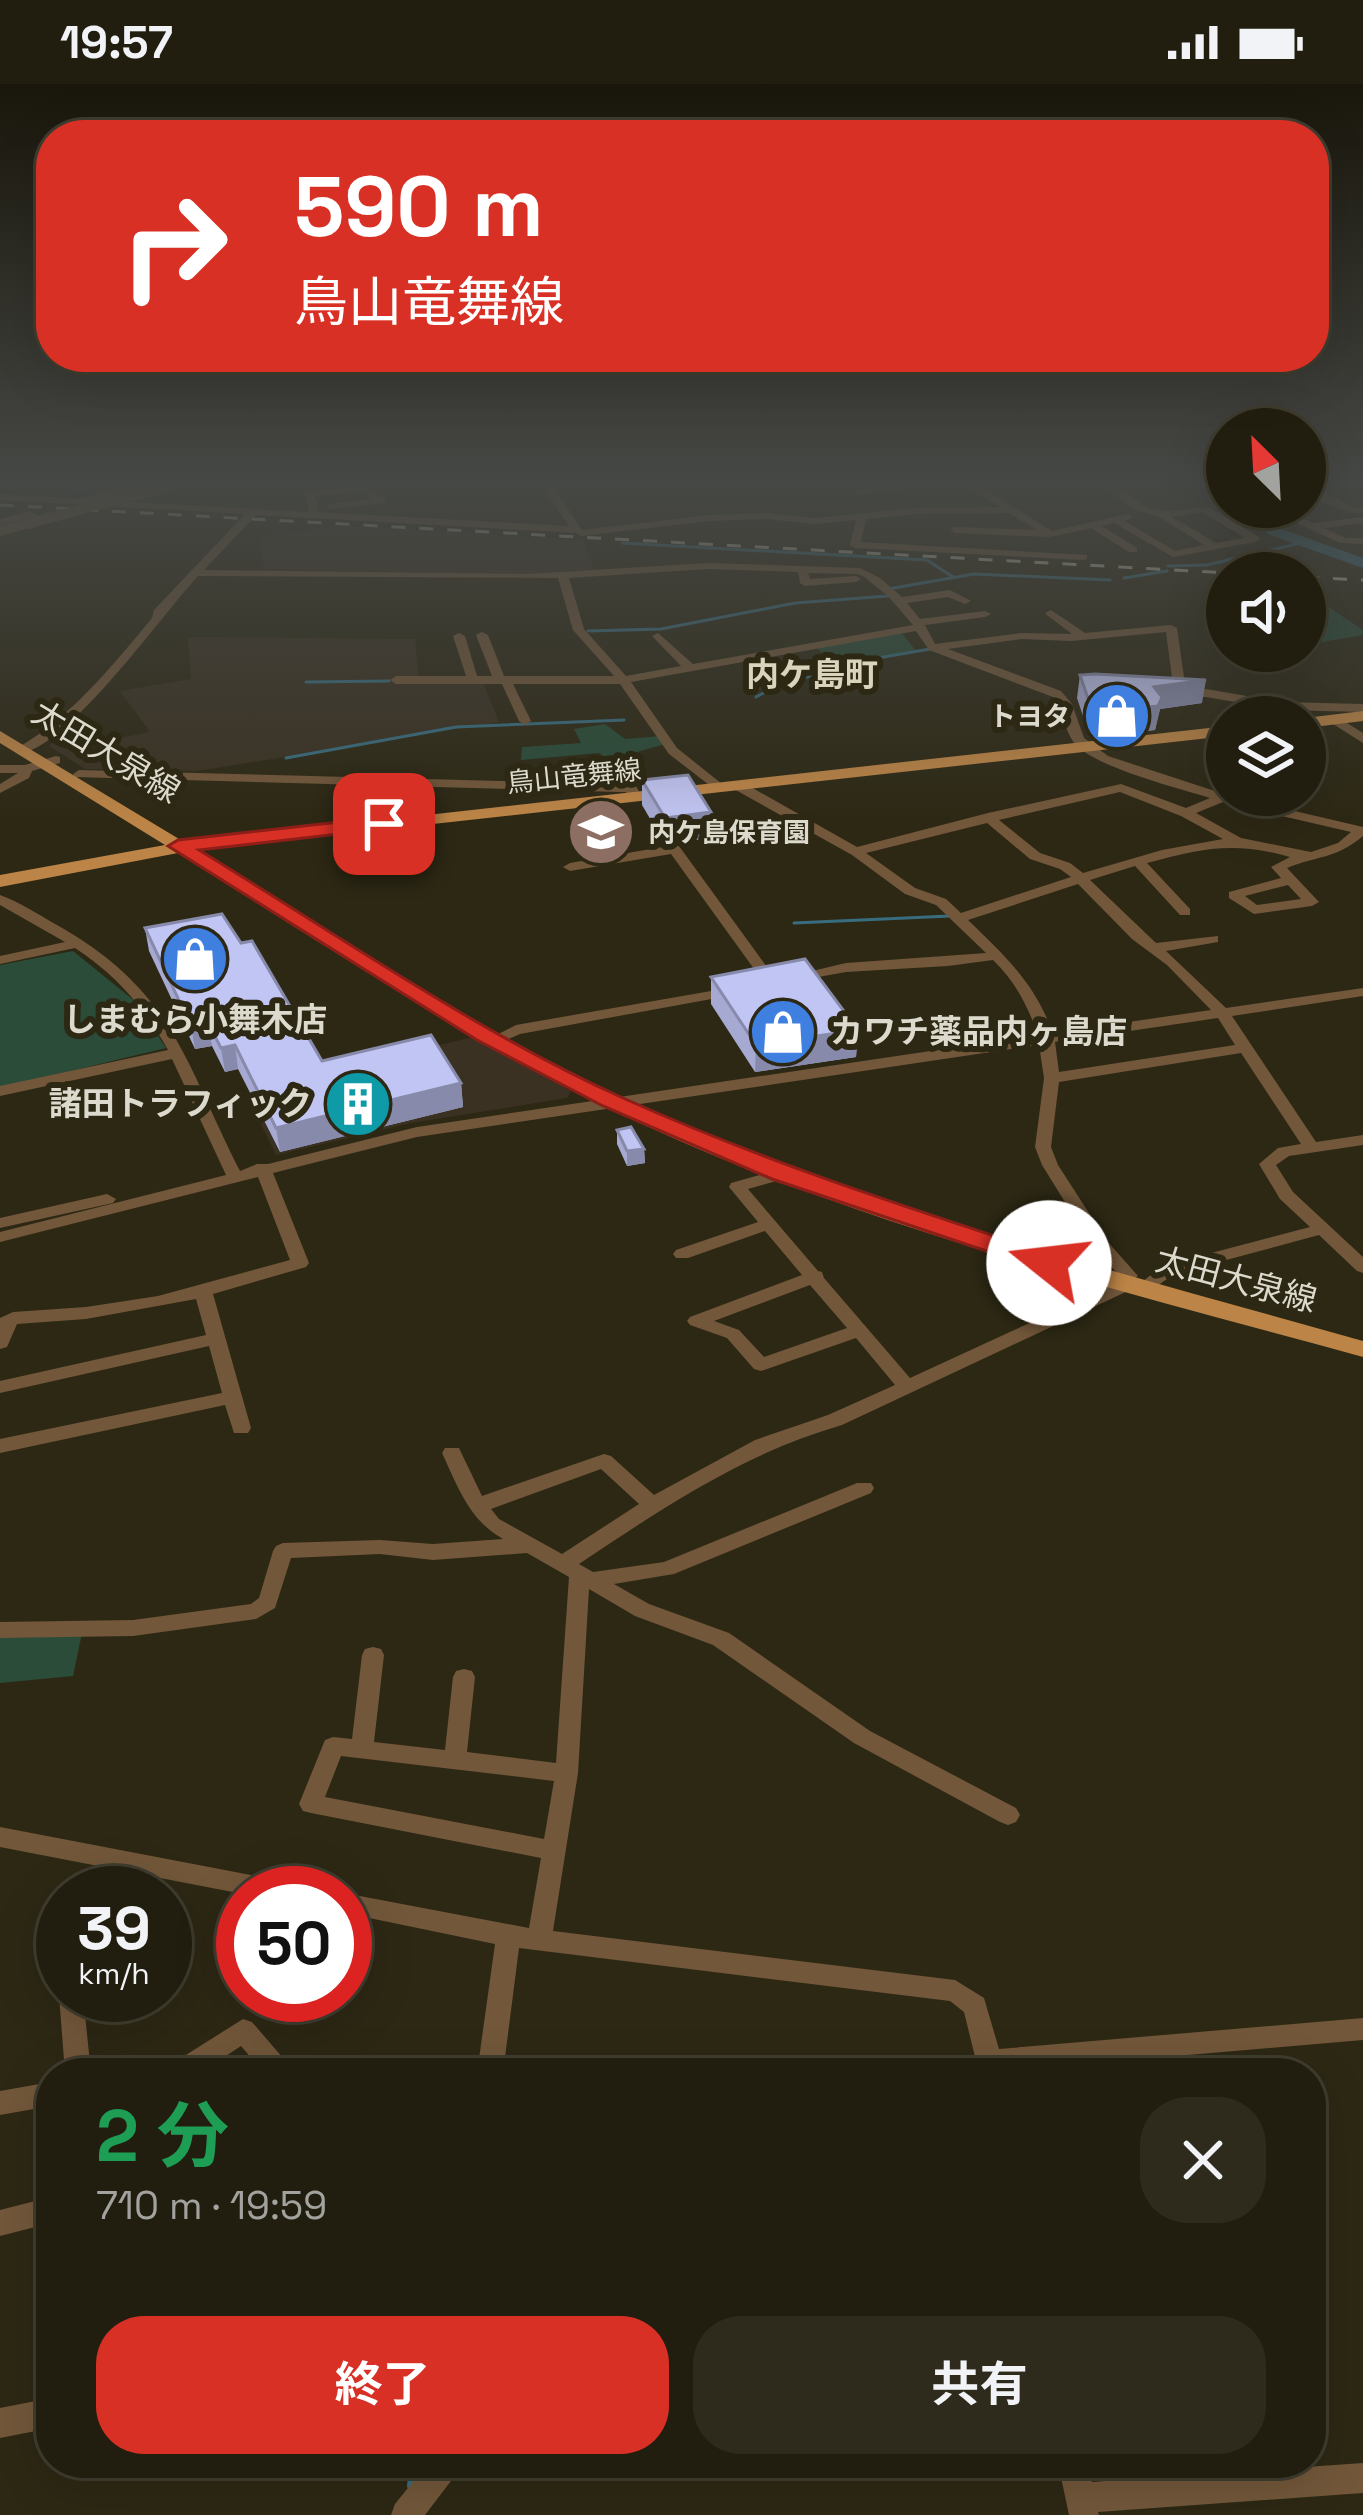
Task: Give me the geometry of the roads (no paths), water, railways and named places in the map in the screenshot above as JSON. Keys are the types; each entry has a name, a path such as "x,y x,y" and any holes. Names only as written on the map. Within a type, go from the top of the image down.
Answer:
{"main road":[{"path":"1326,720 1363,712"},
{"name":"太田大泉線","path":"0,726 36,758 79,774 186,845"},
{"name":"鳥山竜舞線","path":"0,881 186,845 1206,733"},
{"name":"太田大泉線","path":"0,736 501,1037 621,1100 781,1174 916,1222 1363,1338"},
{"name":"太田大泉線","path":"621,1100 906,1210 1363,1348"}],"street":[{"path":"0,789 24,776 126,650 153,630 178,593"},
{"path":"568,593 579,630 623,680 673,751 716,787"},
{"path":"888,593 933,648 1045,687 1065,701 1070,726 1083,746 1104,759 1206,793"},
{"path":"896,601 947,593"},
{"path":"951,593 965,601"},
{"path":"1051,613 1083,637"},
{"path":"396,680 623,680 985,614"},
{"path":"933,648 1021,636 1083,637 1174,629 1179,685 1189,693"},
{"path":"482,635 525,721"},
{"path":"459,636 473,681"},
{"path":"658,636 690,668"},
{"path":"1045,687 1081,688"},
{"path":"1160,693 1363,712"},
{"path":"1334,719 1363,739"},
{"path":"0,770 36,758"},
{"path":"79,774 242,772 620,788 631,789 635,797"},
{"path":"737,785 857,852 910,891 940,902 998,955 1035,1006 1046,1036 1052,1078 1043,1148 1050,1165 1100,1244 1136,1281"},
{"path":"857,852 1121,788 1186,813 1236,841 1301,857"},
{"path":"1186,813 1206,805"},
{"path":"1298,816 1362,831"},
{"path":"988,817 1035,856 1065,866 1079,877 1136,936 1220,1010 1311,1147"},
{"path":"1342,849 1362,831"},
{"path":"962,918 1037,896 1079,877 1236,841"},
{"path":"570,867 674,848 772,984"},
{"path":"1290,880 1234,895 1254,910 1312,902 1278,867 1342,849 1363,856"},
{"path":"1139,862 1186,912"},
{"path":"0,899 122,975 163,1025 234,1175"},
{"path":"1154,948 1213,939"},
{"path":"0,960 74,944"},
{"path":"501,1037 871,963 965,962 998,955"},
{"path":"0,1238 417,1132 1363,992"},
{"path":"1052,1078 1244,1048"},
{"path":"0,1091 177,1053"},
{"path":"1363,1140 1284,1152 1267,1164 1286,1195 1363,1267"},
{"path":"0,1342 6,1322 13,1318 69,1315 203,1291 300,1263 263,1168"},
{"path":"0,1223 219,1173 234,1175"},
{"path":"781,1174 737,1187 906,1386"},
{"path":"682,1254 770,1224"},
{"path":"539,1940 567,1773 577,1574 653,1505 785,1432 835,1420 1136,1281 1321,1229"},
{"path":"816,1276 696,1321 733,1334 760,1365 861,1330"},
{"path":"203,1291 241,1428"},
{"path":"0,1387 215,1339"},
{"path":"0,1445 230,1398"},
{"path":"452,1453 477,1506 492,1524 642,1610 721,1640 862,1737 1008,1815"},
{"path":"477,1506 604,1461 653,1505"},
{"path":"577,1574 667,1569 864,1488"},
{"path":"0,1630 133,1628 256,1611 268,1602 283,1551 380,1547 434,1552 530,1545"},
{"path":"362,1749 374,1654"},
{"path":"454,1760 464,1677"},
{"path":"554,1852 311,1804 333,1746 567,1773"},
{"path":"0,1837 216,1878"},
{"path":"372,1909 508,1936 955,1991 975,2006 988,2058"},
{"path":"492,2058 508,1936"},
{"path":"73,2022 77,2058"},
{"path":"1078,2058 1363,2029"},
{"path":"201,2058 243,2030 267,2058"},
{"path":"0,2103 36,2097"},
{"path":"0,2224 36,2214"},
{"path":"0,2423 36,2417"},
{"path":"406,2515 435,2478"},
{"path":"1082,2506 1363,2478"}],"waterway":[{"path":"588,631 661,629 795,603 888,596"},
{"path":"756,697 780,684 815,675 820,668 930,649"},
{"path":"306,682 389,681"},
{"path":"286,758 456,727 624,720"},
{"path":"794,923 950,916"},
{"path":"410,2486 411,2478"}],"place":[{"name":"トヨタ","path":"1117,716"},
{"name":"内ケ島保育園","path":"601,832"},
{"name":"しまむら小舞木店","path":"195,959"},
{"name":"カワチ薬品内ヶ島店","path":"783,1032"},
{"name":"諸田トラフィック","path":"358,1104"}],"district":[{"name":"内ケ島町","path":"812,675"}]}
